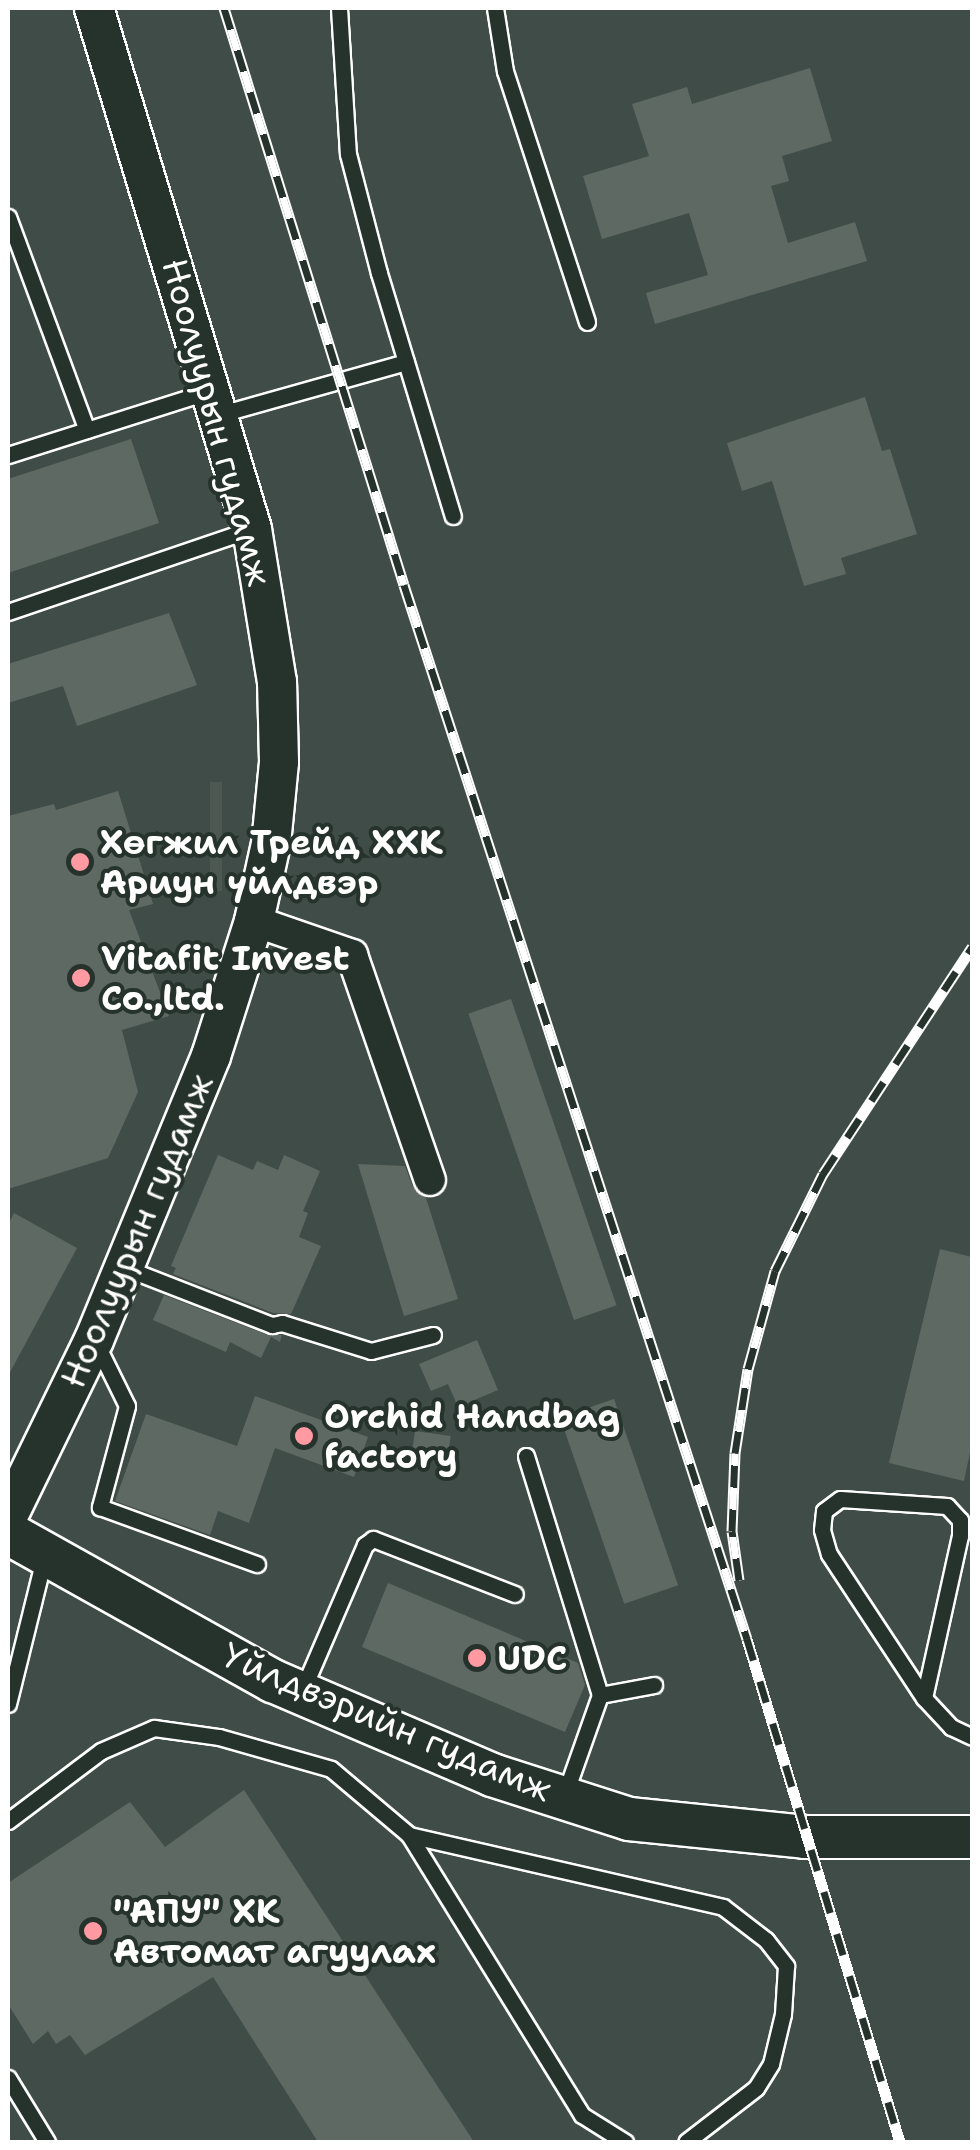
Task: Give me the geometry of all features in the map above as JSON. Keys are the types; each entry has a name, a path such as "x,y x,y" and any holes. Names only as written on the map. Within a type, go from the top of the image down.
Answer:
{"main road":[{"name":"Yйлдвэрийн гудамж","path":"8,1533 302,1693 492,1775 564,1798 629,1818 805,1838 972,1837"}],"street":[{"name":"Ноолуурын гудамж","path":"8,1516 94,1340 211,1056 254,922 271,844 279,762 277,682 252,529 217,402 94,8"},
{"path":"254,922 352,955 430,1180"}],"lane":[{"path":"339,8 348,154 453,516"},
{"path":"495,8 505,71 587,322"},
{"path":"8,216 87,430"},
{"path":"8,455 87,430 406,362"},
{"path":"8,612 252,529"},
{"path":"123,1267 272,1325 282,1324 371,1351 433,1335"},
{"path":"94,1340 127,1406 100,1507 257,1564"},
{"path":"526,1456 600,1695 564,1798"},
{"path":"924,1698 960,1536 960,1520 947,1506 840,1499 824,1511 822,1530 829,1554 924,1698 951,1726 972,1737"},
{"path":"302,1693 365,1545 373,1540 515,1594"},
{"path":"8,1704 44,1554"},
{"path":"600,1695 654,1685"},
{"path":"8,1821 101,1750 154,1728 219,1737 331,1769 409,1836 582,2115 617,2142"},
{"path":"409,1836 723,1907 766,1940 786,1966 783,2014 771,2064 756,2088 686,2142"},
{"path":"8,2078 47,2142"}],"shaded area":[{"path":"8,8 972,8 972,2142 8,2142"},
{"path":"210,782 222,782 222,891 210,891"}],"building":[{"path":"810,68 832,141 782,156 789,181 771,186 788,243 855,222 867,261 655,324 646,293 708,275 689,213 602,239 583,176 649,156 632,104 687,87 692,104"},
{"path":"865,397 882,451 890,449 917,534 841,558 846,574 804,586 772,481 742,491 727,443"},
{"path":"131,439 159,523 8,573 8,479"},
{"path":"169,613 197,685 77,726 63,686 8,703 8,664"},
{"path":"118,791 153,904 129,910 169,1016 122,1030 138,1092 108,1158 8,1189 8,816 54,804 56,810"},
{"path":"511,999 616,1305 574,1320 468,1014"},
{"path":"218,1155 253,1170 257,1161 278,1170 284,1155 320,1171 303,1211 308,1213 299,1237 321,1246 291,1314 273,1313 173,1274 176,1268 171,1266"},
{"path":"358,1164 405,1166 413,1187 426,1198 458,1299 404,1316"},
{"path":"14,1213 77,1248 8,1376 8,1225"},
{"path":"940,1249 972,1257 972,1443 964,1481 889,1463"},
{"path":"164,1295 268,1335 282,1335 280,1342 271,1337 261,1358 230,1342 226,1352 153,1320"},
{"path":"477,1340 498,1390 458,1407 448,1384 431,1391 419,1364"},
{"path":"255,1396 368,1437 354,1477 275,1448 249,1523 218,1511 210,1535 115,1501 146,1414 237,1446"},
{"path":"614,1399 678,1585 624,1604 560,1418"},
{"path":"415,1431 451,1436 448,1456 412,1451"},
{"name":"UDC","path":"388,1583 578,1663 585,1685 565,1732 362,1647"},
{"path":"244,1790 474,2142 318,2142 213,1977 85,2055 70,2035 56,2044 48,2031 33,2044 8,2004 8,1883 130,1802 165,1847"}],"railway":[{"path":"224,8 404,585 747,1639 900,2142"},
{"path":"739,1580 732,1531 735,1453 748,1369 775,1271 823,1174 972,947"}],"place":[{"name":"Хөгжил Трейд ХХК Ариун үйлдвэр","path":"80,862"},
{"name":"Vitafit Invest Co.,ltd.","path":"81,978"},
{"name":"Orchid Handbag factory","path":"304,1436"},
{"name":"UDC","path":"477,1658"},
{"name":"\"АПУ\" ХК Автомат агуулах","path":"93,1931"}]}
